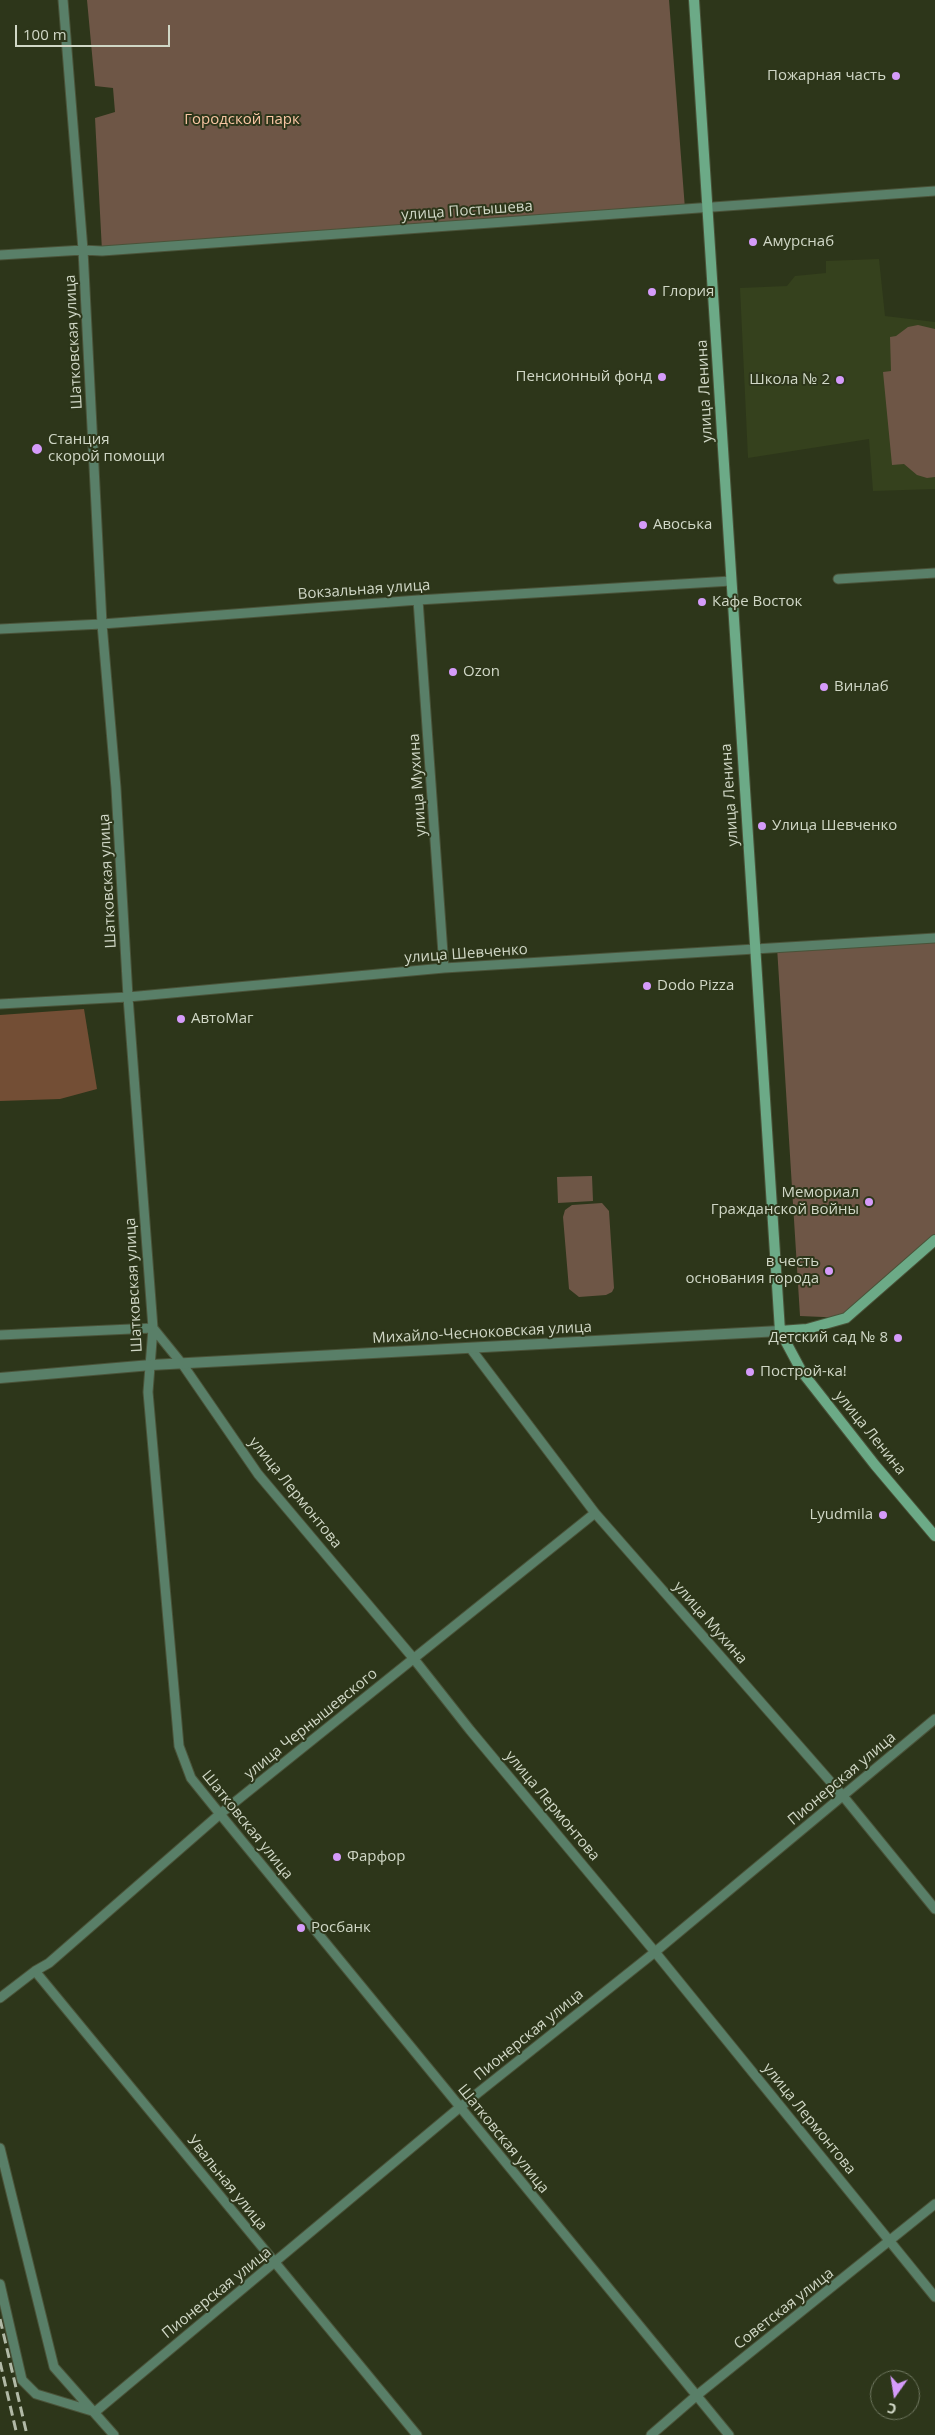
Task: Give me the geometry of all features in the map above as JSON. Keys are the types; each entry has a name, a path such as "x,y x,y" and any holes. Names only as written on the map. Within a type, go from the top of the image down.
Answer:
{"main road":[{"name":"улица Ленина","path":"694,0 709,207 731,581 780,1331 802,1372 875,1465 935,1536"},
{"name":"Михайло-Чесноковская улица","path":"780,1331 807,1329 846,1318 935,1240"}],"street":[{"name":"Шатковская улица","path":"63,0 83,250 102,624 116,788 128,997 153,1328 148,1392 179,1746 191,1778 459,2108 729,2435"},
{"name":"улица Постышева","path":"0,255 83,250 102,251 935,191"},
{"path":"838,578 935,573"},
{"name":"Вокзальная улица","path":"0,629 102,624 418,600 731,581"},
{"name":"улица Мухина","path":"418,600 444,968"},
{"name":"улица Шевченко","path":"0,1004 128,997 444,968 935,938"},
{"path":"0,1335 153,1328"},
{"name":"улица Лермонтова","path":"153,1328 183,1365 258,1474 414,1659 470,1730 656,1952 935,2297"},
{"name":"Михайло-Чесноковская улица","path":"0,1378 151,1365 183,1365 780,1331"},
{"name":"улица Мухина","path":"471,1349 595,1513 843,1796 935,1909"},
{"name":"улица Чернышевского","path":"0,1998 35,1971 49,1963 220,1814 595,1513"},
{"name":"Пионерская улица","path":"95,2412 459,2108 656,1952 935,1719"},
{"name":"Увальная улица","path":"35,1971 417,2435"},
{"path":"0,2148 54,2367 114,2435"},
{"name":"Советская улица","path":"651,2435 696,2396 935,2204"},
{"path":"0,2284 22,2380 36,2394 95,2412"}],"shaded area":[{"name":"Школа № 2","path":"879,259 885,316 935,322 935,489 873,491 869,439 748,458 740,288 787,286 795,276 826,273 826,261"},
{"path":"84,1009 97,1089 60,1099 0,1101 0,1015"}],"green space":[{"name":"Городской парк","path":"87,0 669,0 685,209 102,251 95,118 115,112 113,88 95,86"},
{"path":"918,325 935,329 935,477 927,478 917,475 904,464 892,465 883,372 891,371 890,337 896,336 908,327"},
{"path":"935,941 935,1240 846,1318 800,1316 777,947"},
{"path":"592,1176 593,1201 558,1203 557,1177"},
{"path":"602,1203 609,1211 614,1288 612,1292 606,1295 579,1297 569,1289 563,1217 565,1210 572,1205"}],"railway":[{"path":"0,2319 27,2435"},
{"path":"0,2362 17,2435"}],"place":[{"name":"Пожарная часть","path":"896,76"},
{"name":"Амурснаб","path":"753,242"},
{"name":"Глория","path":"652,292"},
{"name":"Пенсионный фонд","path":"662,377"},
{"name":"Школа № 2","path":"840,380"},
{"name":"Станция скорой помощи","path":"37,449"},
{"name":"Авоська","path":"643,525"},
{"name":"Кафе Восток","path":"702,602"},
{"name":"Ozon","path":"453,672"},
{"name":"Винлаб","path":"824,687"},
{"name":"Улица Шевченко","path":"762,826"},
{"name":"Dodo Pizza","path":"647,986"},
{"name":"АвтоМаг","path":"181,1019"},
{"name":"Мемориал Гражданской войны","path":"869,1202"},
{"name":"в честь основания города","path":"829,1271"},
{"name":"Детский сад № 8","path":"898,1338"},
{"name":"Построй-ка!","path":"750,1372"},
{"name":"Lyudmila","path":"883,1515"},
{"name":"Фарфор","path":"337,1857"},
{"name":"Росбанк","path":"301,1928"}]}
